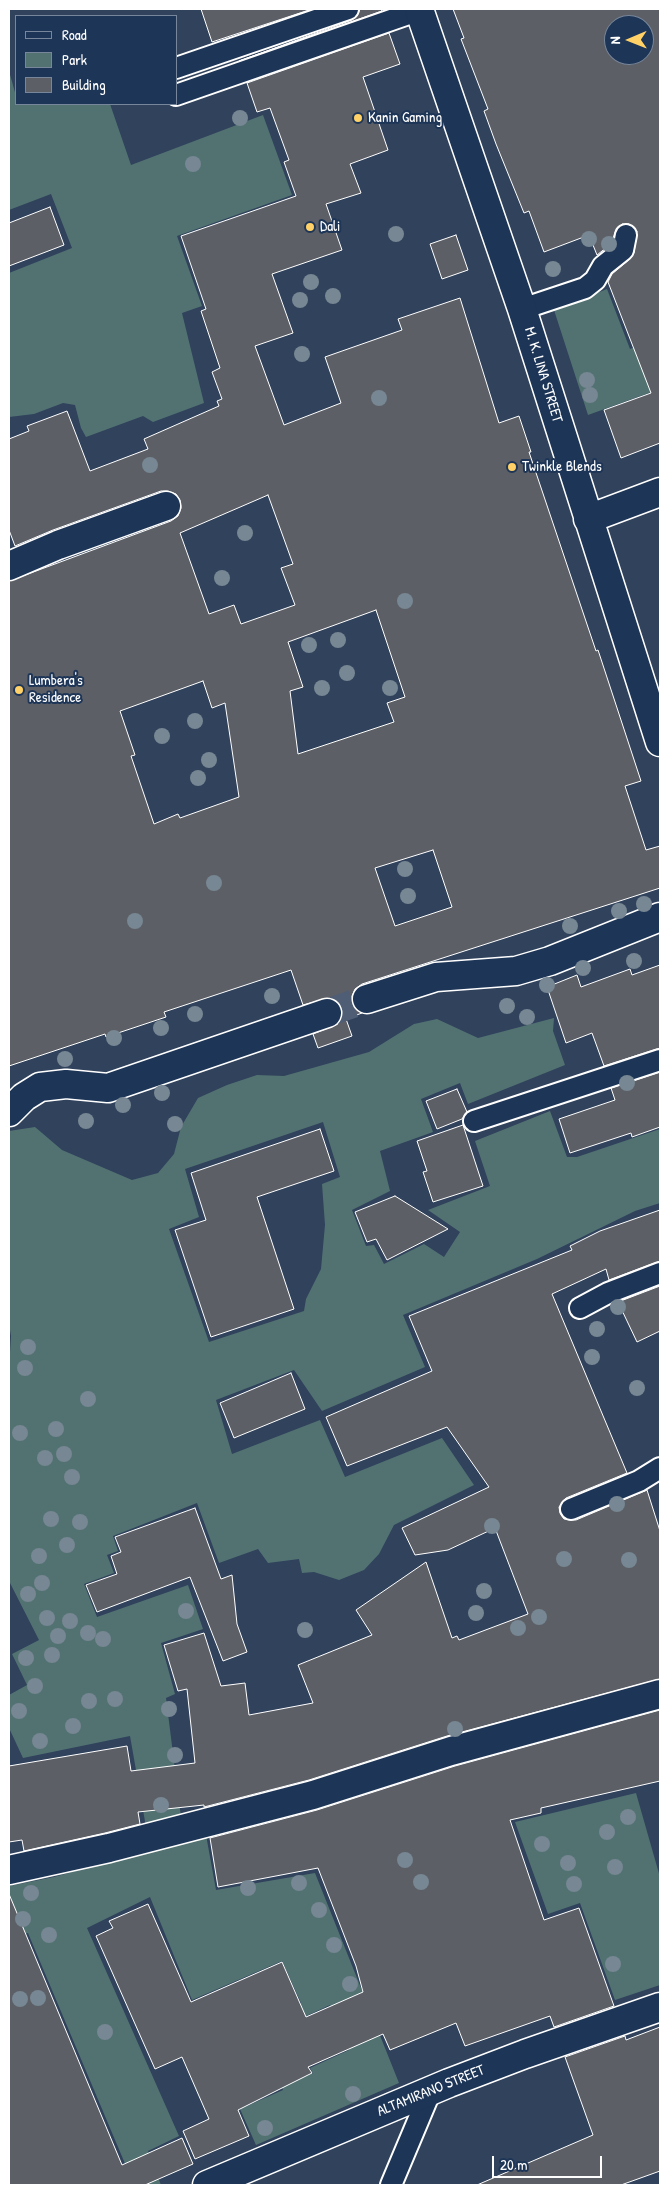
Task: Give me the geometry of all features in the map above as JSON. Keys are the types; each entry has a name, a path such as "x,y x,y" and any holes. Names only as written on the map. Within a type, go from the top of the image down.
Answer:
{"street":[{"name":"M. K. LINA STREET","path":"420,9 522,309 660,742"},
{"path":"588,520 660,492"},
{"path":"9,566 58,545 166,506"},
{"path":"367,999 436,977 516,970 550,961 660,917"},
{"path":"9,1112 24,1097 40,1087 66,1084 108,1088 327,1013"},
{"path":"9,1870 125,1844 313,1795 451,1751 660,1694"},
{"name":"ALTAMIRANO STREET","path":"207,2185 431,2090 525,2054 660,2007"}],"lane":[{"path":"178,67 348,9"},
{"path":"178,94 420,9"},
{"path":"522,309 585,288 595,280 603,266 623,250 626,235"},
{"path":"474,1121 660,1060"},
{"path":"580,1308 608,1293 660,1273"},
{"path":"571,1508 639,1481 660,1468"},
{"path":"391,2185 431,2090"}],"green space":[{"path":"9,71 15,92 15,105 110,105 131,165 263,115 292,195 177,236 202,306 182,313 204,403 153,422 143,416 86,437 81,428 75,405 63,403 34,414 9,417 9,273 72,248 51,194 9,210"},
{"path":"607,289 630,349 660,337 660,389 588,415 554,310"},
{"path":"554,1018 553,1031 565,1065 468,1104 460,1083 421,1099 433,1132 380,1151 390,1191 352,1210 366,1246 374,1245 384,1264 424,1244 444,1257 460,1232 428,1210 490,1186 475,1141 550,1111 567,1157 577,1157 660,1129 660,1203 635,1211 537,1259 403,1315 425,1367 322,1411 294,1370 216,1400 232,1454 320,1420 345,1477 442,1438 474,1485 394,1525 379,1554 364,1570 339,1580 314,1572 302,1573 299,1559 268,1563 258,1549 219,1563 197,1503 113,1536 118,1551 107,1555 114,1573 84,1584 97,1617 188,1585 203,1629 161,1643 175,1694 166,1698 181,1817 146,1827 130,1736 23,1758 9,1728 9,1695 27,1685 12,1654 39,1640 9,1581 9,1369 11,1336 9,1324 9,1131 35,1127 62,1150 132,1180 158,1173 174,1154 181,1127 198,1098 227,1085 257,1075 284,1076 369,1052 414,1024 437,1019 478,1038","holes":["323,1122 340,1177 322,1184 325,1225 321,1269 306,1299 304,1311 209,1342 169,1229 199,1217 185,1169"]},
{"path":"636,1793 660,1877 660,1985 615,2000 580,1903 548,1914 515,1822"},
{"path":"206,1835 216,1890 315,1873 399,2083 256,2145 240,2109 283,2090 282,2087 313,2073 310,2068 349,2050 330,2005 302,2018 296,2005 301,2003 282,1961 192,2000 150,1897 87,1928 179,2136 148,2151 161,2185 134,2185 28,1933 9,1939 9,1886 54,1877"}],"building":[{"path":"201,9 312,9 212,42"},
{"path":"360,9 381,9 382,11 239,61 352,20 357,16"},
{"path":"453,9 660,9 660,443 621,458 604,410 651,393 608,282 612,274 630,259 634,253 637,231 629,224 622,224 615,232 612,243 597,255 589,235 544,252 529,211 524,213 496,144 484,111 488,109 461,39 464,38"},
{"path":"389,33 400,64 363,77 388,150 350,164 361,193 326,204 342,250 272,274 293,333 255,346 284,425 341,403 325,357 402,330 398,319 460,298 499,423 519,416 531,452 529,452 596,651 598,650 641,781 625,786 646,850 660,846 660,888 362,984 355,989 352,996 352,1004 362,1013 346,1019 352,1036 318,1048 313,1034 338,1024 342,1016 342,1008 337,1001 330,998 303,1005 291,970 164,1012 166,1017 106,1037 105,1034 9,1066 9,581 171,521 178,516 181,508 180,500 176,494 161,491 53,530 15,546 9,530 9,439 29,431 27,426 67,411 90,471 148,449 144,439 219,406 217,401 222,399 212,372 220,368 201,311 206,309 181,236 296,196 284,162 289,160 270,108 257,112 247,83","holes":["268,495 293,564 281,568 295,605 241,624 234,605 209,614 180,533","376,610 405,697 387,703 394,722 298,754 290,691 303,687 288,642","203,681 212,708 225,703 239,797 180,818 178,814 154,824 131,756 135,755 120,711","433,850 452,907 395,926 375,868"]},
{"path":"50,207 64,245 9,266 9,223"},
{"path":"456,235 468,270 442,279 430,244"},
{"path":"660,965 660,1048 604,1066 592,1033 566,1043 547,987 577,975 581,987 630,969 632,975"},
{"path":"660,1072 660,1127 632,1137 631,1133 570,1153 559,1119 615,1100 611,1088"},
{"path":"457,1089 467,1112 462,1119 437,1129 426,1101"},
{"path":"463,1125 483,1186 433,1202 423,1172 427,1171 417,1141"},
{"path":"320,1129 334,1171 257,1197 294,1309 211,1337 175,1230 206,1220 191,1173"},
{"path":"395,1196 448,1229 387,1260 376,1239 367,1242 355,1212"},
{"path":"660,1210 660,1261 609,1280 606,1269 552,1294 627,1473 566,1498 559,1507 560,1513 564,1519 576,1520 647,1490 660,1531 660,1679 447,1736 309,1780 204,1807 204,1805 138,1812 140,1824 105,1833 24,1851 22,1840 9,1842 9,1766 127,1746 131,1771 195,1763 187,1689 178,1691 164,1645 204,1633 221,1686 245,1683 249,1715 313,1703 298,1665 372,1635 356,1610 426,1562 452,1638 457,1636 459,1640 528,1614 495,1528 448,1550 415,1555 402,1528 489,1487 447,1427 347,1466 326,1417 432,1371 409,1316 572,1250 570,1246 600,1231"},
{"path":"660,1286 660,1331 637,1342 618,1302"},
{"path":"291,1373 305,1409 234,1438 220,1403"},
{"path":"195,1508 221,1579 232,1575 237,1624 247,1652 223,1661 190,1577 97,1612 86,1585 117,1574 111,1556 121,1552 115,1537"},
{"path":"660,1710 660,1781 541,1808 541,1813 510,1820 544,1920 579,1908 614,2006 554,2027 550,2016 465,2046 456,2023 390,2050 383,2034 308,2067 312,2073 238,2110 249,2136 195,2159 183,2131 209,2119 182,2057 155,2069 96,1936 113,1928 109,1921 148,1904 191,2002 282,1962 306,2017 363,1992 356,1966 318,1868 218,1887 210,1838 317,1810 455,1766"},
{"path":"9,1894 122,2165 182,2138 193,2164 145,2185 9,2185"},
{"path":"660,2027 660,2171 621,2185 477,2185 593,2135 565,2057 625,2036 626,2040"}],"tunnel":[{"path":"327,1013 367,999"}],"place":[{"name":"Kanin Gaming","path":"358,118"},
{"name":"Dali","path":"310,227"},
{"name":"Twinkle Blends","path":"512,467"},
{"name":"Lumbera's Residence","path":"19,690"}]}
